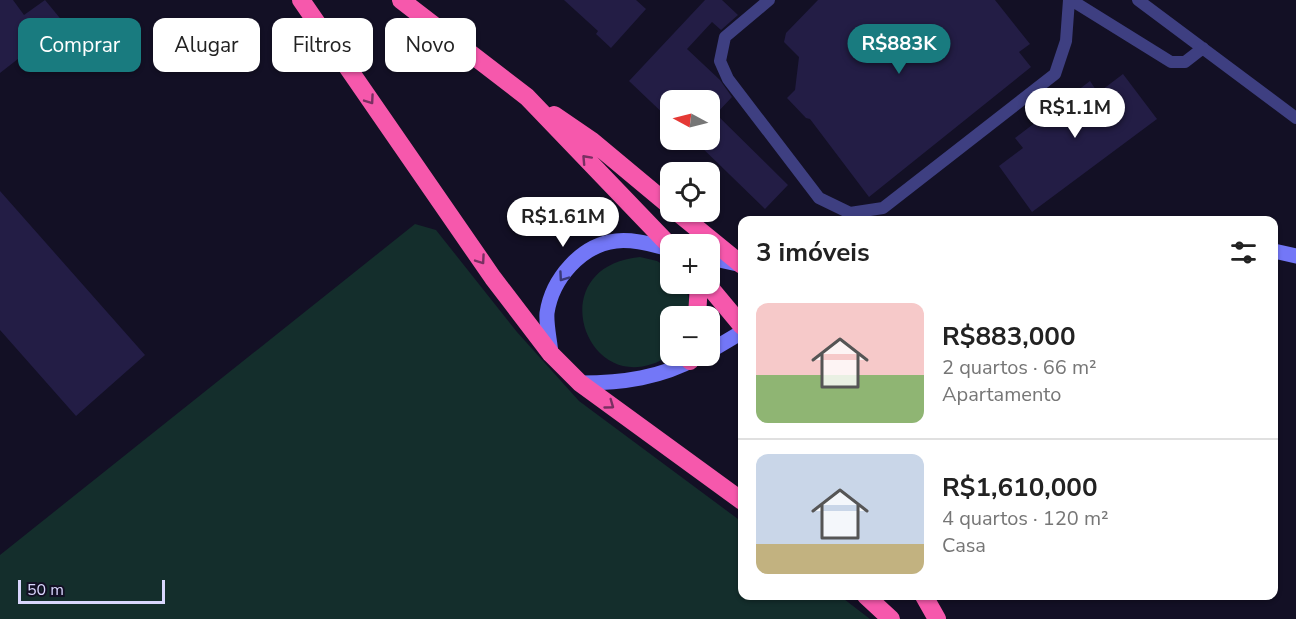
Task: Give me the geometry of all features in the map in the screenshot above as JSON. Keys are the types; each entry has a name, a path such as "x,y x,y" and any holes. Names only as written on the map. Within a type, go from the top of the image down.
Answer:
{"highway":[{"path":"301,0 487,269 551,354 580,383 738,498"},
{"path":"401,0 526,97 592,141 660,198"},
{"path":"526,97 660,238"},
{"path":"689,222 738,262"},
{"path":"715,294 738,321"},
{"path":"870,600 891,619"},
{"path":"926,600 937,619"}],"main road":[{"path":"551,354 547,315 549,304 558,282 574,261 597,246 616,242 638,242 660,246"},
{"path":"1278,252 1296,256"},
{"path":"720,260 738,264"},
{"path":"720,345 738,334"},
{"path":"580,383 638,380 664,373 677,366"}],"lane":[{"path":"769,0 725,37 720,61 728,79 819,198 850,213 884,208 1055,74 1066,41 1070,0 1171,62 1185,62 1203,48"},
{"path":"1138,0 1296,118"}],"green space":[{"path":"415,224 436,230 517,332 579,401 738,519 738,600 845,600 870,619 0,619 0,555"},
{"path":"640,257 657,261 660,263 660,294 687,294 690,306 660,306 660,359 641,367 617,364 597,350 586,330 582,307 589,284 608,266"}],"building":[{"path":"0,0 13,0 24,15 45,0 60,18 18,18 18,59 0,73"},
{"path":"564,0 636,0 646,9 611,48 596,34 598,31"},
{"path":"705,0 722,0 738,15 721,30 712,22 687,49 720,80 732,97 720,110 720,90 660,90 660,110 629,81"},
{"path":"818,0 995,0 1030,44 1019,52 1031,67 869,197 810,119 806,118 787,98 795,90 799,57 784,42 786,33"},
{"path":"1123,74 1157,119 1032,212 999,166 1023,148 1015,138 1090,81 1098,93"},
{"path":"720,118 788,185 765,209 720,165 720,162 717,162 704,150 720,150"},
{"path":"0,191 145,355 76,416 0,330"}]}
